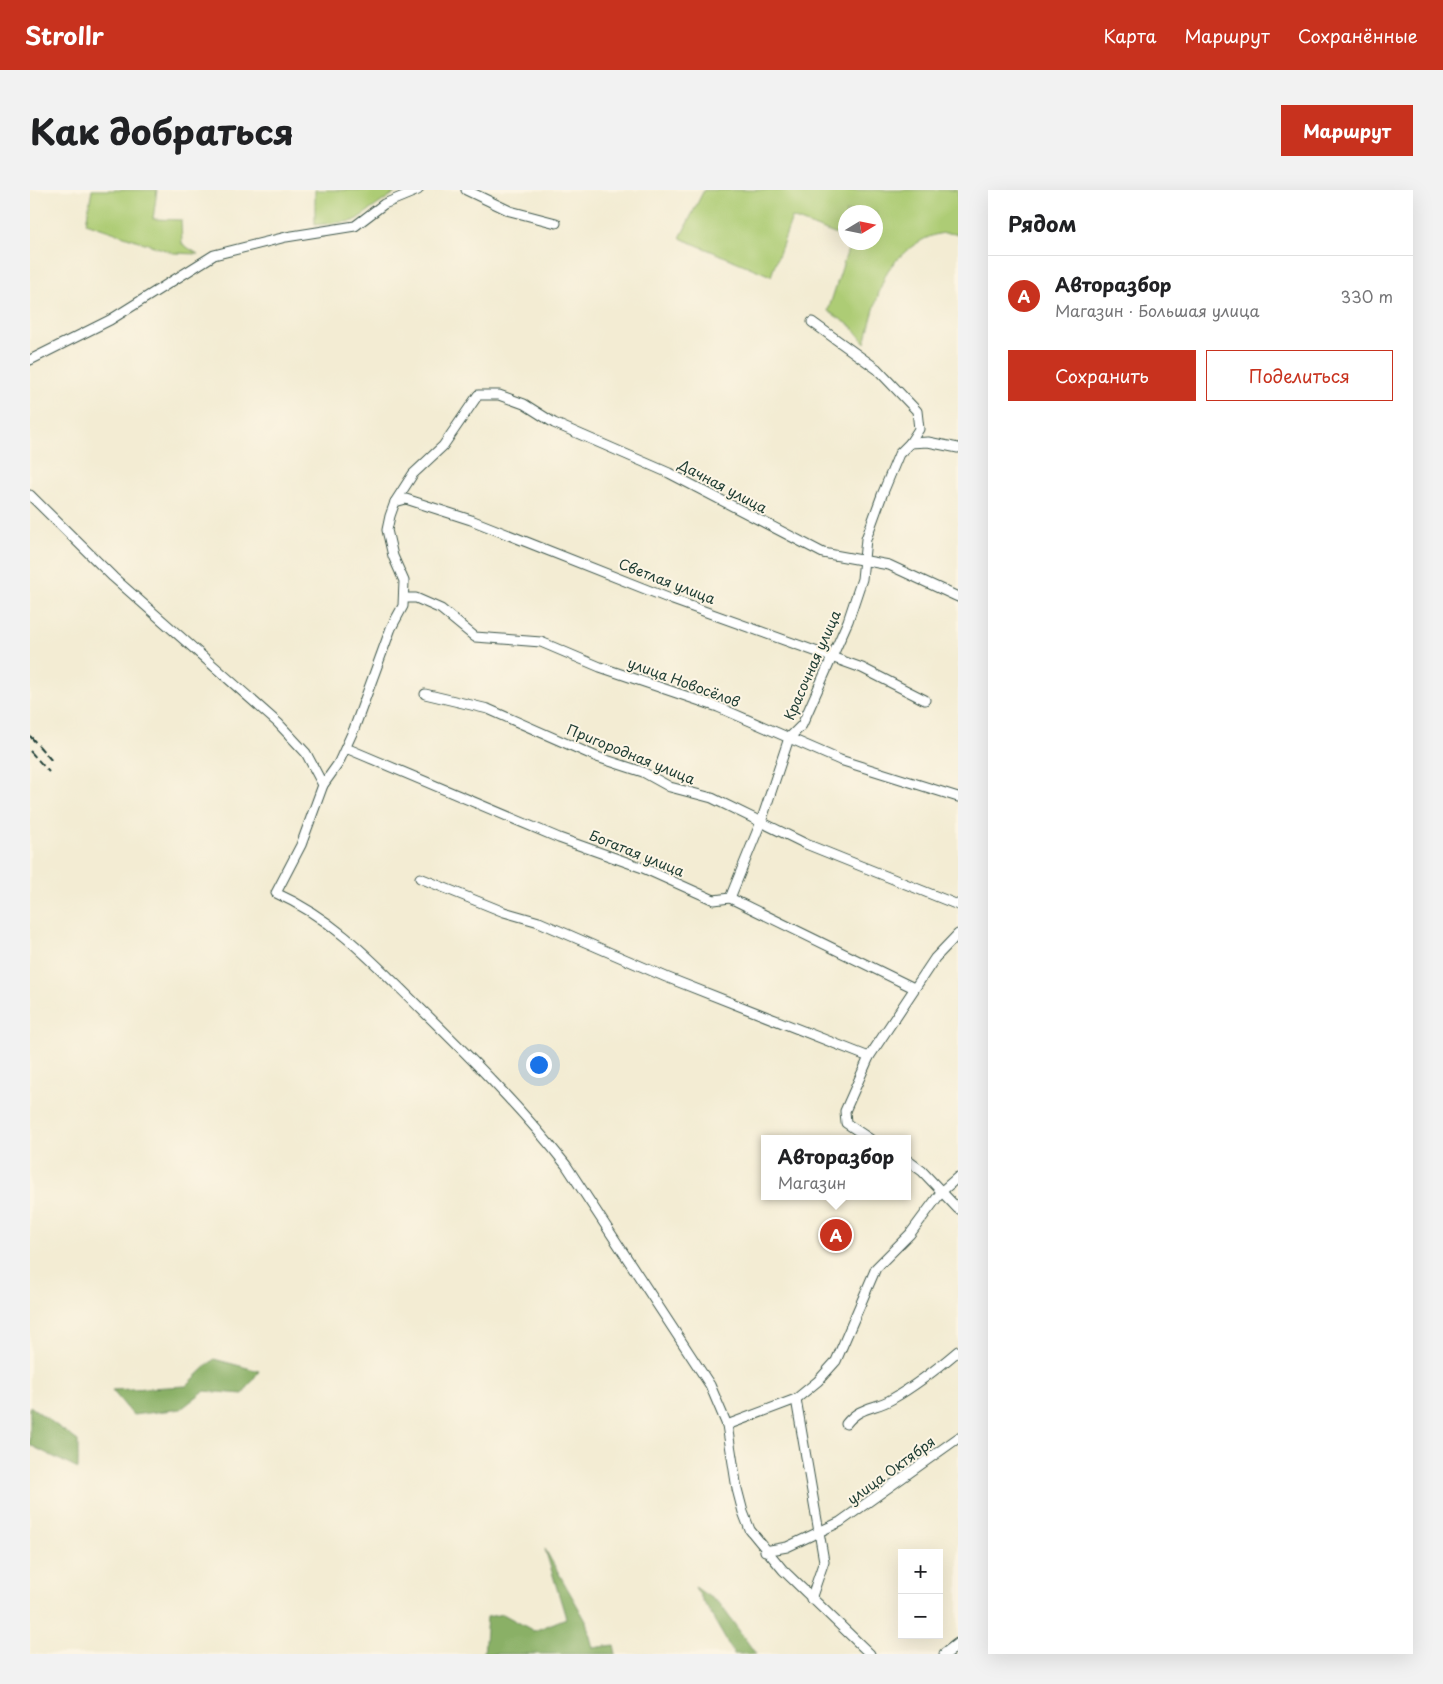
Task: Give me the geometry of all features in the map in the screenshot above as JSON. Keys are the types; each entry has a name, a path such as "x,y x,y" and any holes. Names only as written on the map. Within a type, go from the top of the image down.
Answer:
{"main road":[{"path":"945,1654 956,1645"}],"street":[{"path":"30,360 110,320 214,256 286,237 355,226 384,204 418,190"},
{"path":"466,190 510,211 556,223"},
{"name":"Красочная улица","path":"730,898 761,822 789,738 802,725 848,621 862,579 866,539 882,494 899,454 910,443 919,429 917,410 876,369 812,322"},
{"name":"Дачная улица","path":"395,502 413,474 443,446 478,395 499,395 524,404 554,423 669,473 823,553 889,565 958,597"},
{"path":"910,443 928,442 958,448"},
{"path":"30,495 113,577 278,723 306,753 323,785"},
{"name":"Светлая улица","path":"395,502 406,498 471,520 673,600 862,668 925,700"},
{"path":"395,502 387,530 393,556 404,581 404,606 391,628 346,748 323,785 301,845 276,893 305,906 333,925 357,946 464,1051 547,1140 590,1199 710,1385 727,1425 742,1512 750,1530 765,1551 811,1598 867,1652 878,1654"},
{"name":"улица Новосёлов","path":"405,598 416,598 440,609 475,637 541,642 600,667 718,707 840,760 958,797"},
{"name":"Пригородная улица","path":"425,694 488,709 597,757 643,772 670,787 712,798 806,844 958,905"},
{"name":"Богатая улица","path":"346,748 560,838 643,868 714,900 730,898 914,988"},
{"path":"420,878 504,912 539,922 666,977 869,1057"},
{"path":"863,1135 846,1123 845,1111 869,1057 935,958 958,934"},
{"path":"911,1164 942,1191 958,1209"},
{"path":"727,1425 796,1400 818,1382 836,1361 876,1268 910,1234 942,1191 958,1177"},
{"path":"846,1424 854,1414 890,1401 958,1351"},
{"path":"796,1400 824,1561 811,1598"},
{"name":"улица Октября","path":"765,1551 787,1546 840,1522 958,1438"},
{"path":"939,1654 956,1645"}],"green space":[{"path":"92,190 157,190 153,219 181,220 182,244 198,254 174,253 86,223"},
{"path":"315,190 399,190 354,221 315,225"},
{"path":"704,190 958,190 958,235 949,233 929,237 902,254 895,262 882,283 865,343 851,326 828,311 848,250 883,250 883,205 838,205 838,235 792,218 771,276 680,238"},
{"path":"214,1359 259,1371 243,1394 204,1391 181,1409 133,1415 112,1390 186,1386"},
{"path":"30,1406 78,1441 78,1469 30,1445"},
{"path":"545,1549 586,1621 593,1648 614,1645 616,1654 484,1654 487,1617 503,1614 534,1631 566,1618"},
{"path":"695,1587 720,1604 756,1654 734,1654"}],"railway":[{"path":"30,736 53,762"},
{"path":"30,751 49,772"}],"place":[{"name":"Авторазбор","path":"836,1235"}]}
